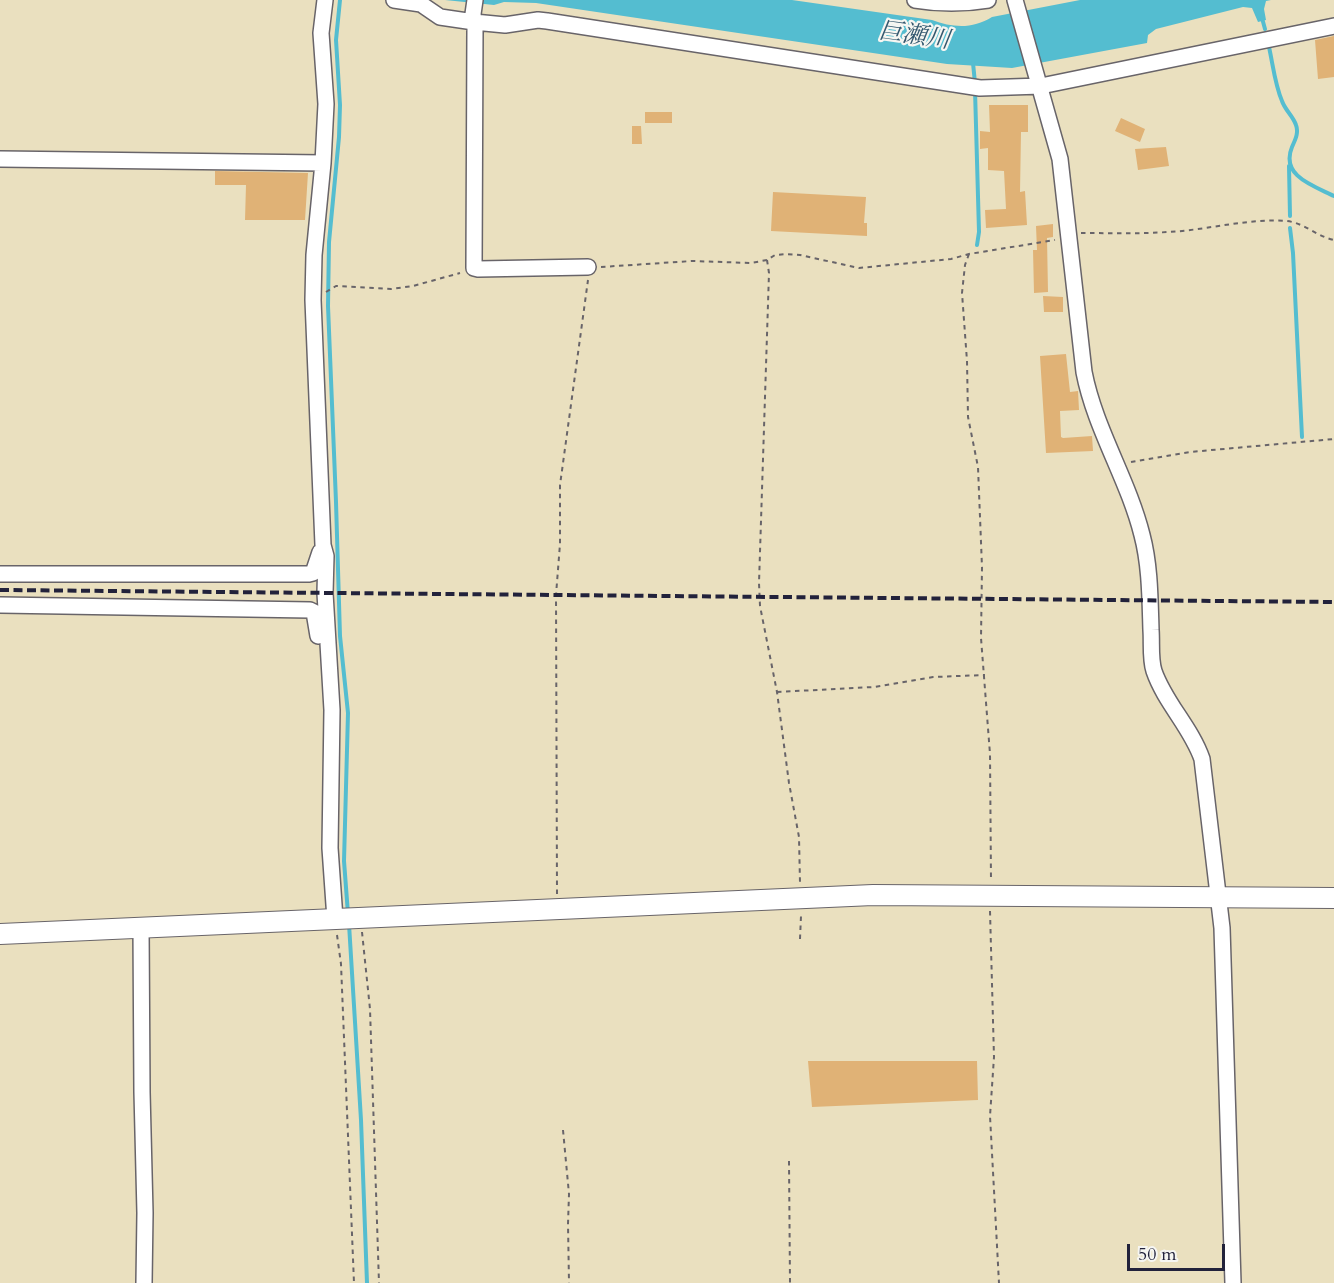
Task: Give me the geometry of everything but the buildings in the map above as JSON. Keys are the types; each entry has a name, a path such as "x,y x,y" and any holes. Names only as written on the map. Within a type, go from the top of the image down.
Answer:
{"street":[{"path":"325,0 321,33 326,104 314,255 313,300 332,710 330,848 336,919"},
{"path":"394,0 421,4 440,17 474,12 505,25 547,21 975,87 1040,84 1334,26"},
{"path":"915,0 951,3 988,0"},
{"path":"1016,0 1060,159 1084,372 1089,398 1136,512 1143,537 1150,600 1153,669 1161,687 1197,743 1202,759 1222,928 1233,1283"},
{"path":"474,12 474,268 588,267"},
{"path":"0,159 323,163"},
{"path":"0,574 309,574 313,573 316,568 318,555 323,545"},
{"path":"0,605 310,610 314,612 316,618 320,654 330,683"},
{"path":"0,933 873,895 1334,898"},
{"path":"141,927 142,1092 146,1213 144,1283"}],"path":[{"path":"558,908 556,595 560,544 560,485 570,400 583,323 588,267 692,261 751,263 767,260 775,255 793,254 859,268 951,259 1069,235 1168,232 1288,221 1334,240"},
{"path":"969,254 965,265 963,293 968,417 978,467 982,567 981,638 985,675 991,813 990,895 994,1057 990,1116 999,1283"},
{"path":"767,260 769,273 760,606 777,692 799,837 800,939"},
{"path":"336,286 391,289 413,286 474,268"},
{"path":"1115,464 1202,450 1334,439"},
{"path":"777,692 874,687 933,677 985,675"},
{"path":"360,918 370,1009 379,1283"},
{"path":"336,919 341,964 354,1283"},
{"path":"562,1130 569,1186 569,1283"},
{"path":"789,1161 789,1283"}],"water":[{"name":"巨瀬川","path":"445,0 792,0 963,26 978,24 992,17 1080,0 1271,0 1266,1 1264,9 1266,20 1258,22 1252,8 1243,7 1156,29 1148,35 1147,43 1012,68 947,64 536,3 504,2 494,5"}],"waterway":[{"path":"340,0 336,40 340,105 339,137 329,242 328,306 340,636 348,713 344,861 348,914"},
{"path":"1262,18 1265,29"},
{"path":"1269,47 1283,104 1297,128 1290,157 1291,165 1301,179 1334,196"},
{"path":"973,63 975,83"},
{"path":"975,90 979,232 977,245"},
{"path":"1289,166 1290,216"},
{"path":"1290,228 1302,437"},
{"path":"349,924 361,1120 367,1283"}],"railway":[{"path":"0,590 1334,602"}]}
